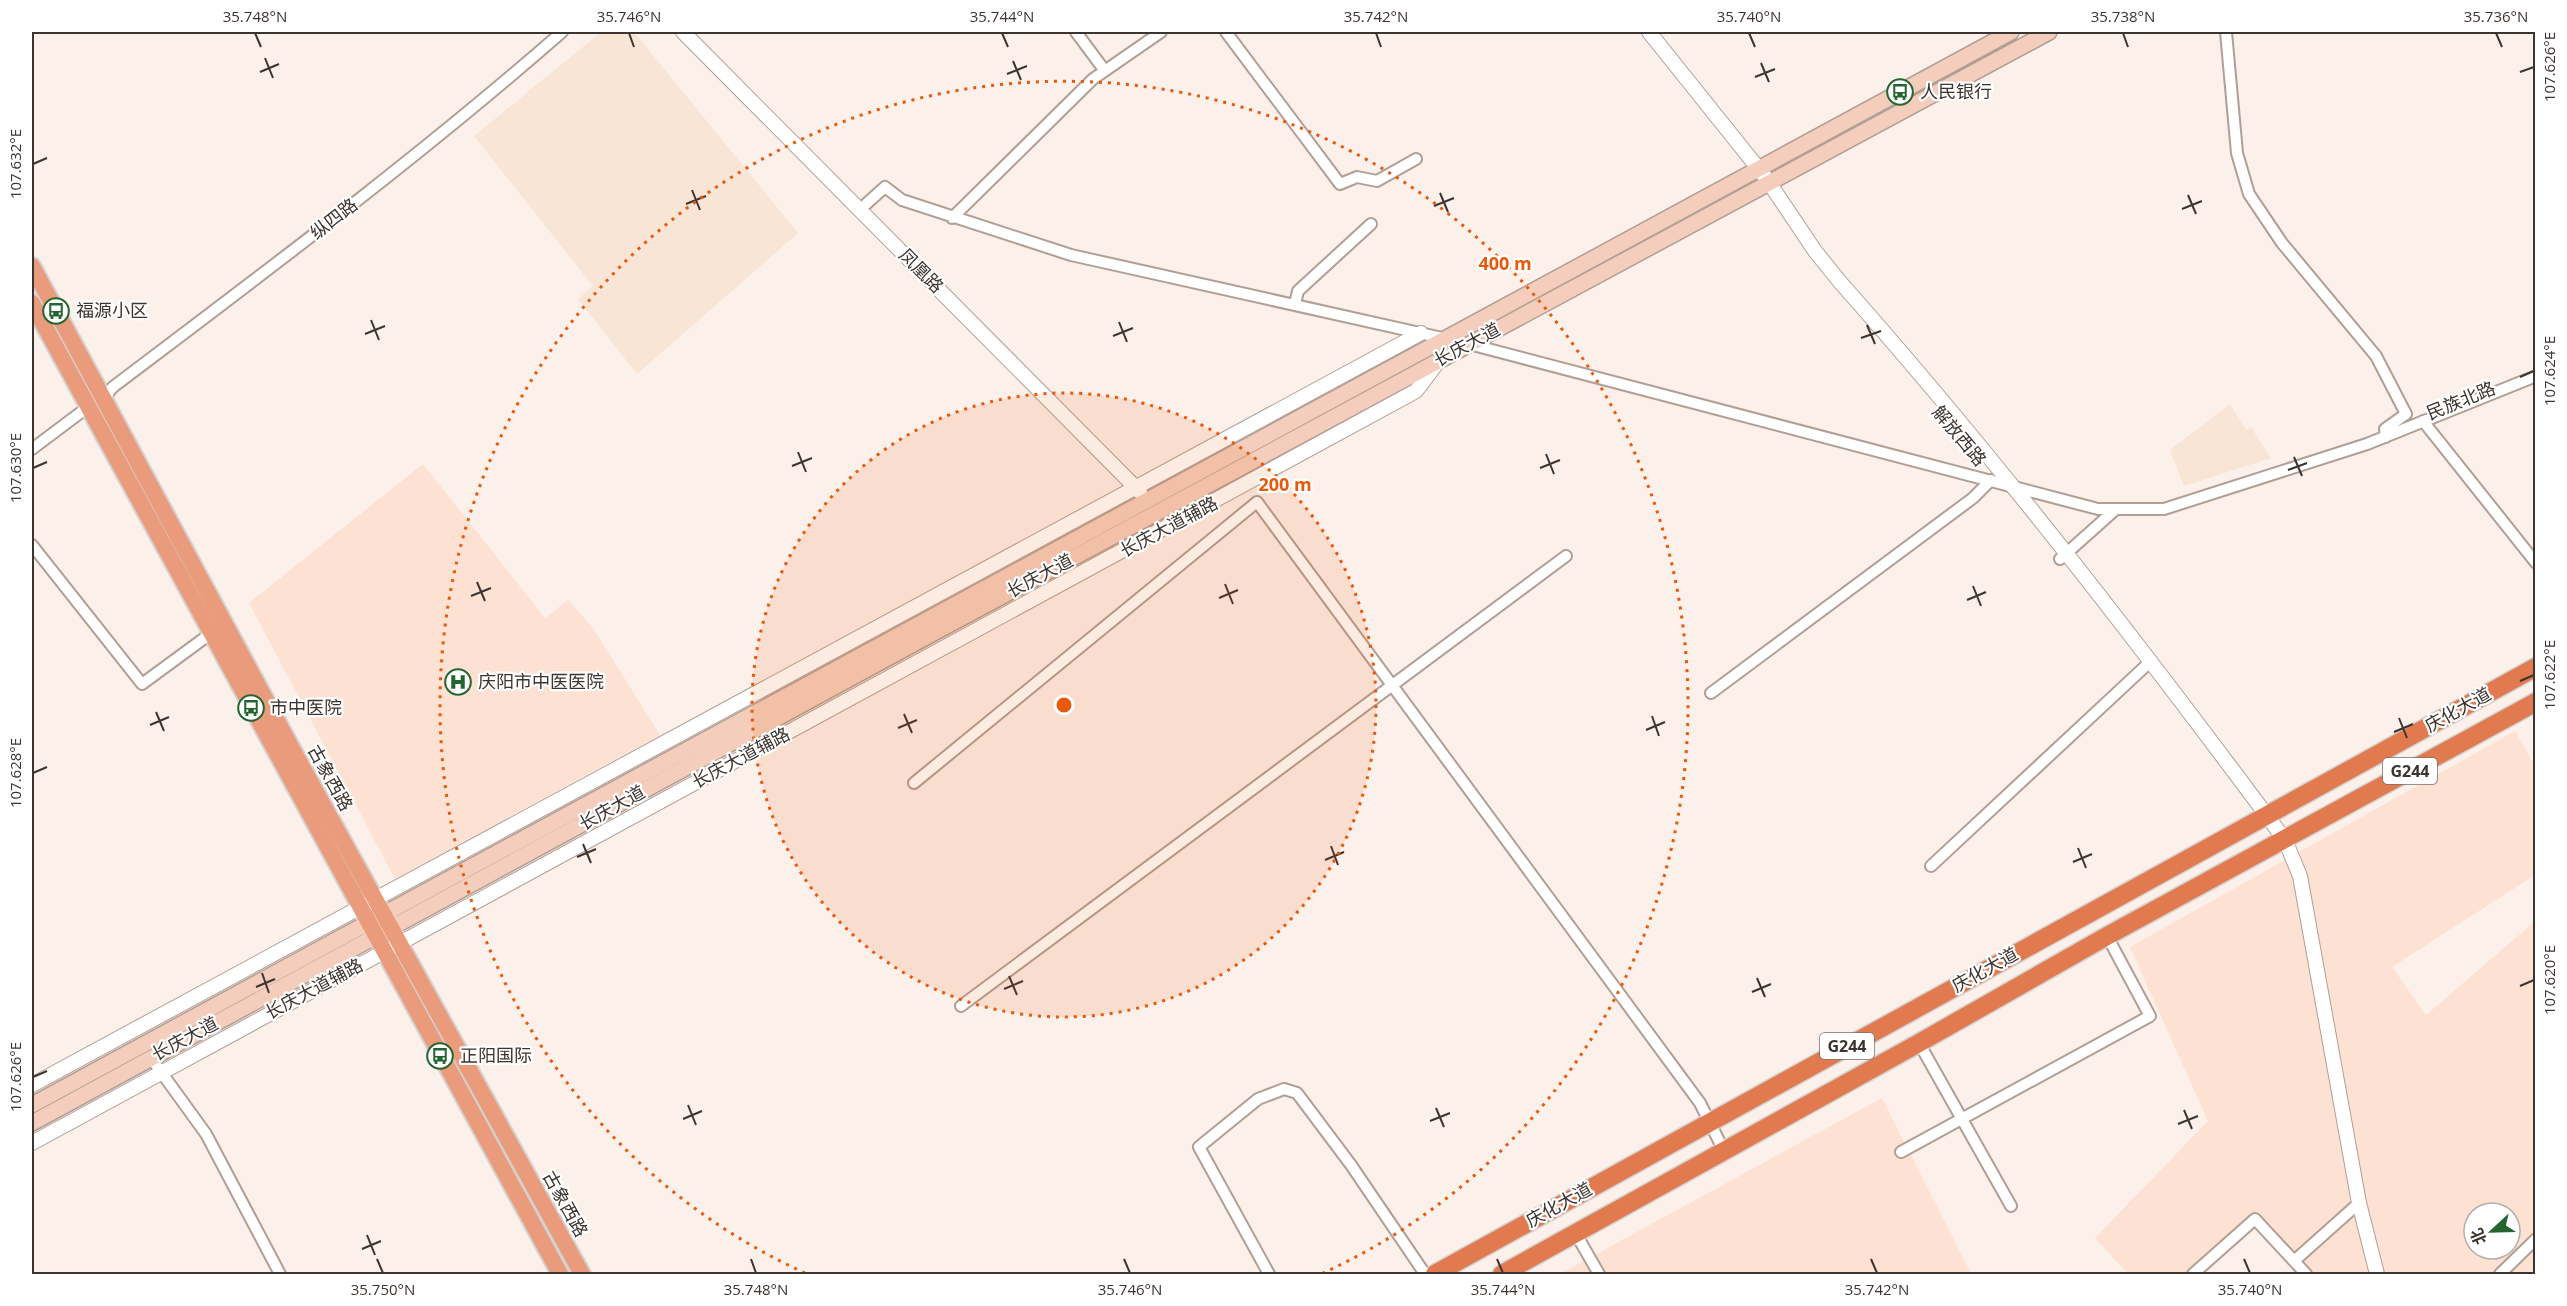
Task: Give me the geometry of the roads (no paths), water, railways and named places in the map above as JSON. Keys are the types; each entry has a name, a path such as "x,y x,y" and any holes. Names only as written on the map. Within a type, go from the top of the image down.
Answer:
{"highway":[{"name":"庆化大道","path":"1435,1275 2535,667"},
{"name":"庆化大道","path":"1502,1275 2107,936 2535,702"}],"main road":[{"name":"长庆大道","path":"32,1123 150,1058 387,921 1150,497 2011,32"},
{"name":"长庆大道","path":"387,921 1163,510 1439,359 2049,32"},
{"name":"古象西路","path":"32,266 582,1275"},
{"name":"古象西路","path":"32,303 560,1275"},
{"name":"长庆大道","path":"32,1105 372,930"}],"street":[{"name":"纵四路","path":"94,380 102,384 110,382 339,209 411,153 553,32"},
{"name":"纵四路","path":"106,402 108,393 113,387 361,199 562,32"},
{"name":"凤凰路","path":"683,32 1139,485"},
{"name":"凤凰路","path":"696,32 1163,510"},
{"path":"1076,32 1105,71"},
{"path":"952,218 1093,79 1161,32"},
{"path":"1226,32 1340,184 1358,177 1377,181 1416,159"},
{"name":"解放西路","path":"1638,32 1755,171"},
{"name":"解放西路","path":"1649,32 1834,274 2012,485 2063,556 2263,817 2297,868 2304,895 2359,1203 2377,1275"},
{"path":"866,204 885,187 902,200 1071,255 1445,338 2098,509 2164,509 2341,453 2386,434 2385,429 2406,414 2376,356 2322,288 2282,243 2249,194 2237,153 2226,32"},
{"name":"解放西路","path":"1765,185 1808,256 1994,481 2063,556"},
{"path":"1295,304 1298,291 1371,224"},
{"path":"32,1085 1421,333"},
{"name":"长庆大道辅路","path":"32,1143 1416,391 1439,359"},
{"name":"民族北路","path":"2386,434 2535,370"},
{"name":"民族北路","path":"2386,434 2535,376"},
{"path":"33,444 87,407"},
{"path":"2423,421 2535,563"},
{"path":"1711,693 1994,481"},
{"path":"914,783 1257,502 1700,1103 1724,1151"},
{"path":"2063,556 2116,509"},
{"path":"32,545 142,684 210,634"},
{"path":"961,1005 1566,556"},
{"path":"1931,866 2148,664"},
{"path":"1901,1152 2150,1016 2107,936"},
{"path":"1919,1043 2011,1206"},
{"path":"150,1058 206,1134 280,1275"},
{"path":"1269,1275 1199,1147 1258,1098 1284,1089 1297,1093 1351,1165 1425,1275"},
{"path":"2294,1261 2359,1203"},
{"path":"2193,1275 2255,1219 2306,1275"},
{"path":"1576,1234 1599,1275"},
{"path":"2500,1275 2535,1239"}],"place":[{"name":"人民银行","path":"1900,92"},
{"name":"福源小区","path":"56,311"},
{"name":"庆阳市中医医院","path":"458,682"},
{"name":"市中医院","path":"251,708"},
{"name":"正阳国际","path":"440,1056"}]}
